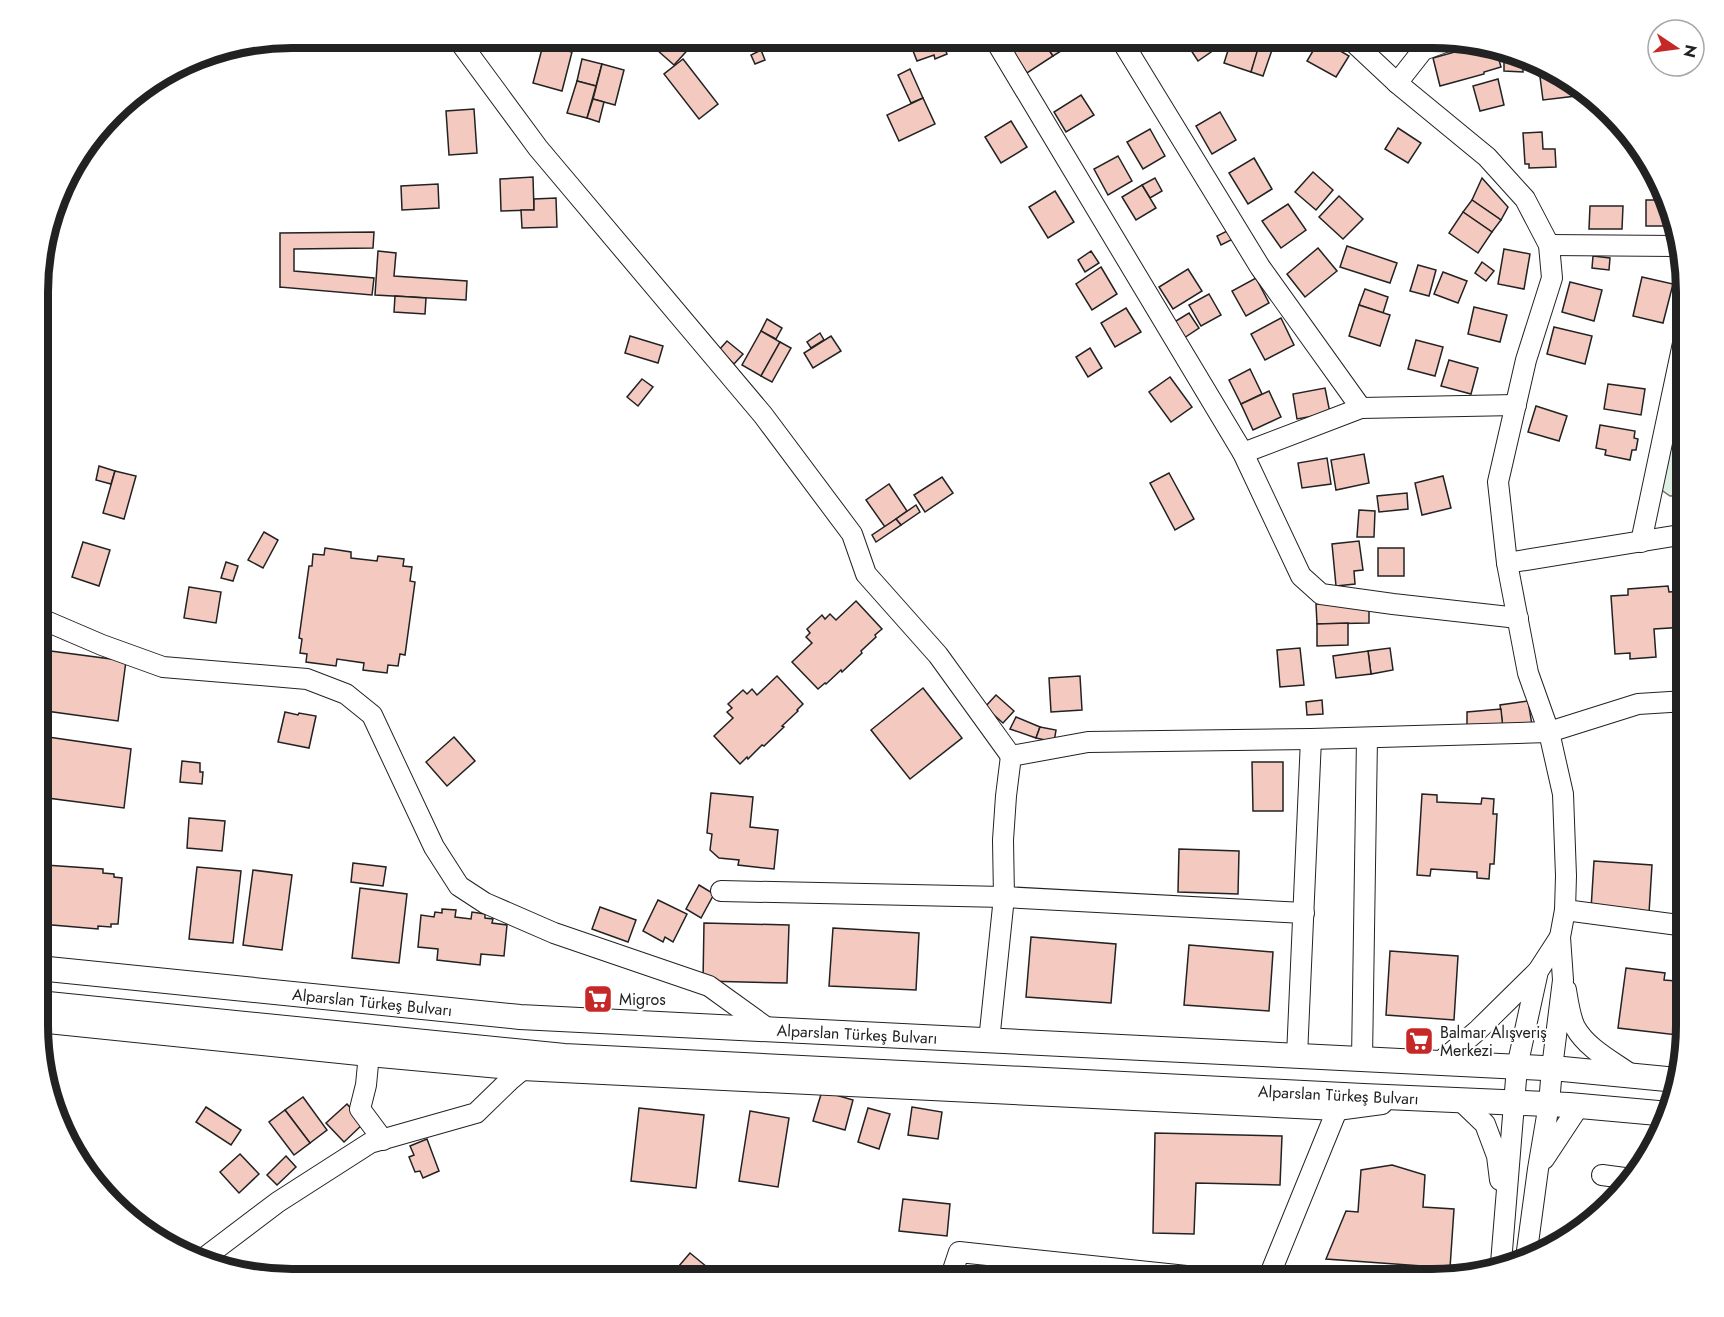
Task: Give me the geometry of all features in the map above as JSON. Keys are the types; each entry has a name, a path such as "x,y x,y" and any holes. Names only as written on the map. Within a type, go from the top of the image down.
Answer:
{"main road":[{"name":"Alparslan Türkeş Bulvarı","path":"48,969 520,1017 1552,1068 1670,1079"},
{"name":"Alparslan Türkeş Bulvarı","path":"48,1004 370,1046 1549,1104 1659,1113"}],"street":[{"path":"464,48 538,148 763,414 852,534 867,574 938,655 1011,756 1003,840 1004,897 989,1041"},
{"path":"1000,48 1243,453 1301,576 1321,594 1518,618"},
{"path":"1126,48 1260,267 1361,408"},
{"path":"1360,48 1397,83 1487,157 1525,199 1549,245 1552,278 1526,360 1498,482 1507,563 1528,674 1549,732 1563,794 1566,876 1565,910 1560,937 1563,980 1575,1026 1594,1048 1633,1076"},
{"path":"1397,83 1423,50 1428,48"},
{"path":"1549,245 1671,246"},
{"path":"1641,542 1676,376"},
{"path":"1243,453 1361,408 1516,405"},
{"path":"1507,563 1676,536"},
{"path":"48,622 162,667 307,679 346,694 372,715 434,847 459,886 485,903 554,933 709,986 770,1030"},
{"path":"1011,756 1088,742 1367,738 1549,732 1638,704 1676,702"},
{"path":"1362,1059 1367,738"},
{"path":"1298,1056 1311,739"},
{"path":"721,891 1004,897 1304,913"},
{"path":"1565,910 1676,925"},
{"path":"1439,1063 1477,1031 1538,971 1560,937"},
{"path":"1501,1259 1517,1067 1538,971"},
{"path":"1527,1249 1549,1104 1563,980"},
{"path":"48,1023 370,1046 522,1070 1337,1110 1418,1098"},
{"path":"370,1046 366,1085 360,1109 383,1140"},
{"path":"209,1254 278,1202 370,1143 476,1113 522,1070 543,1054"},
{"path":"1460,1100 1485,1124 1497,1156 1505,1219"},
{"path":"1538,1169 1579,1106"},
{"path":"1272,1269 1337,1110"},
{"path":"1602,1175 1622,1178"},
{"path":"953,1269 959,1252 1120,1269"}],"green space":[{"path":"1676,421 1676,496 1670,496 1660,489"}],"building":[{"path":"542,48 572,52 562,91 533,83"},
{"path":"659,48 689,48 674,65 657,50"},
{"path":"912,48 945,48 947,54 935,59 934,55 917,61"},
{"path":"1015,48 1048,48 1053,56 1027,73 1012,50"},
{"path":"1048,48 1059,48 1061,51 1053,56"},
{"path":"1190,48 1208,48 1211,52 1198,61"},
{"path":"1229,48 1259,48 1251,72 1224,63"},
{"path":"1258,48 1272,50 1263,76 1251,72"},
{"path":"1315,48 1335,48 1349,56 1336,77 1307,61"},
{"path":"761,50 765,60 755,64 751,55"},
{"path":"1464,50 1498,57 1501,67 1440,86 1433,58"},
{"path":"582,59 602,64 596,86 577,81"},
{"path":"683,59 718,104 699,119 664,74"},
{"path":"1504,59 1523,66 1523,72 1504,71"},
{"path":"602,64 624,70 615,105 593,99"},
{"path":"910,69 923,98 911,103 898,75"},
{"path":"1546,76 1576,96 1543,100 1540,77"},
{"path":"1498,79 1504,105 1480,111 1473,86"},
{"path":"577,81 596,86 587,118 567,113"},
{"path":"1081,95 1094,115 1066,132 1054,112"},
{"path":"923,98 935,124 899,141 887,115"},
{"path":"593,99 604,102 599,122 587,118"},
{"path":"474,109 477,153 449,155 446,111"},
{"path":"1220,112 1236,140 1212,154 1196,126"},
{"path":"1011,121 1027,147 1001,163 985,137"},
{"path":"1398,128 1421,143 1408,163 1385,149"},
{"path":"1150,129 1165,156 1143,169 1127,142"},
{"path":"1542,132 1543,149 1555,149 1556,167 1529,168 1529,164 1525,164 1523,133"},
{"path":"1118,156 1132,181 1108,195 1094,169"},
{"path":"1254,158 1272,189 1248,204 1229,173"},
{"path":"1313,172 1333,190 1316,210 1295,192"},
{"path":"533,177 534,210 501,211 500,179"},
{"path":"1155,178 1162,191 1150,198 1142,185"},
{"path":"1482,178 1508,207 1501,220 1472,200"},
{"path":"438,184 439,208 402,210 401,186"},
{"path":"1142,185 1156,208 1136,220 1122,197"},
{"path":"1055,191 1074,222 1048,238 1029,207"},
{"path":"1339,196 1363,219 1343,239 1319,217"},
{"path":"556,198 557,227 522,228 521,210 534,210 534,199"},
{"path":"1472,200 1501,220 1492,232 1463,212"},
{"path":"1646,200 1657,200 1667,226 1646,226"},
{"path":"1288,204 1306,230 1281,248 1262,221"},
{"path":"1590,206 1623,206 1622,229 1589,229"},
{"path":"1463,212 1492,232 1478,253 1449,233"},
{"path":"1233,228 1237,237 1221,245 1217,236"},
{"path":"374,232 373,248 294,249 294,271 374,278 372,295 280,287 280,233"},
{"path":"1347,246 1397,263 1390,283 1340,267"},
{"path":"1318,248 1337,271 1305,297 1287,274"},
{"path":"1504,249 1530,254 1524,289 1498,284"},
{"path":"378,251 396,253 394,276 467,281 466,300 375,295"},
{"path":"1091,251 1099,263 1085,272 1078,260"},
{"path":"1593,256 1610,258 1609,270 1592,268"},
{"path":"1482,262 1494,271 1486,281 1475,273"},
{"path":"1418,265 1436,270 1429,296 1410,291"},
{"path":"1101,267 1117,294 1092,310 1076,284"},
{"path":"1188,269 1202,291 1173,309 1159,287"},
{"path":"1443,272 1467,281 1458,303 1434,294"},
{"path":"1642,277 1673,284 1663,323 1633,316"},
{"path":"1256,278 1269,303 1246,316 1232,291"},
{"path":"1570,282 1602,290 1594,321 1562,312"},
{"path":"1365,289 1388,297 1383,313 1359,305"},
{"path":"1209,294 1221,315 1201,326 1189,305"},
{"path":"395,296 426,298 425,314 394,312"},
{"path":"1359,305 1390,315 1380,346 1349,336"},
{"path":"1474,307 1507,315 1500,342 1468,334"},
{"path":"1126,308 1141,332 1115,347 1101,323"},
{"path":"1189,313 1199,328 1181,340 1171,324"},
{"path":"1281,318 1294,345 1265,360 1251,334"},
{"path":"767,319 782,328 776,339 761,331"},
{"path":"1554,327 1592,336 1585,364 1547,354"},
{"path":"761,331 780,342 761,376 742,365"},
{"path":"820,333 824,340 811,348 807,342"},
{"path":"630,336 663,346 658,363 625,353"},
{"path":"831,336 841,351 813,368 804,353"},
{"path":"1416,340 1443,347 1435,376 1408,369"},
{"path":"727,341 743,354 734,364 719,350"},
{"path":"780,342 791,348 772,382 761,376"},
{"path":"1090,348 1102,368 1088,377 1076,357"},
{"path":"1449,360 1478,368 1471,394 1441,386"},
{"path":"1250,369 1262,394 1241,404 1229,380"},
{"path":"1170,377 1192,407 1171,422 1149,392"},
{"path":"642,379 653,387 638,406 627,397"},
{"path":"1608,384 1645,389 1641,415 1604,409"},
{"path":"1325,388 1330,413 1297,419 1293,394"},
{"path":"1269,391 1281,417 1253,430 1241,404"},
{"path":"1536,406 1567,416 1559,441 1528,432"},
{"path":"1600,425 1635,431 1634,438 1638,439 1636,450 1632,450 1630,460 1605,455 1606,450 1596,448"},
{"path":"1364,454 1369,483 1336,490 1331,460"},
{"path":"1327,458 1331,484 1302,488 1298,463"},
{"path":"99,466 115,471 111,484 96,480"},
{"path":"115,471 136,476 124,519 103,513"},
{"path":"1169,473 1194,519 1175,530 1150,483"},
{"path":"1443,476 1451,508 1422,515 1415,483"},
{"path":"942,477 953,493 925,512 914,495"},
{"path":"889,484 907,511 885,527 866,500"},
{"path":"1407,493 1408,509 1379,512 1377,496"},
{"path":"916,505 920,512 901,525 896,519"},
{"path":"1359,510 1375,511 1374,537 1357,537"},
{"path":"896,519 901,525 876,542 872,535"},
{"path":"264,532 278,540 263,568 248,560"},
{"path":"1359,541 1363,570 1354,571 1355,584 1336,586 1332,544"},
{"path":"83,542 110,550 99,586 72,577"},
{"path":"325,548 351,552 351,558 377,561 378,556 404,559 403,566 412,567 410,581 415,582 405,655 400,654 398,666 388,665 387,673 363,670 364,663 337,659 336,666 306,662 307,654 300,653 302,639 299,638 309,566 312,566 313,554 324,555"},
{"path":"1378,548 1404,548 1404,576 1378,576"},
{"path":"226,562 238,566 233,581 221,578"},
{"path":"1668,586 1669,592 1676,592 1676,628 1654,629 1656,657 1630,659 1630,653 1615,654 1611,596 1628,595 1628,589"},
{"path":"189,587 221,592 216,623 184,618"},
{"path":"856,601 882,629 842,672 841,670 818,689 792,662 812,643 806,637 810,633 807,629 822,615 825,619 830,614 836,620"},
{"path":"1369,603 1369,623 1317,624 1316,604"},
{"path":"1348,623 1348,645 1317,646 1317,624"},
{"path":"1300,648 1304,685 1280,687 1277,650"},
{"path":"1390,648 1393,670 1371,674 1368,651"},
{"path":"48,651 126,661 118,721 48,711"},
{"path":"1368,651 1371,674 1336,678 1333,656"},
{"path":"777,676 803,704 782,726 784,727 740,764 714,736 733,718 727,712 732,708 728,704 743,690 747,694 752,689 757,695"},
{"path":"1080,676 1082,710 1051,712 1049,678"},
{"path":"923,688 962,738 910,779 871,730"},
{"path":"996,695 1014,711 1003,723 985,707"},
{"path":"1322,700 1323,714 1307,715 1306,702"},
{"path":"1528,701 1532,725 1503,729 1500,705"},
{"path":"1501,709 1503,729 1467,730 1467,712"},
{"path":"285,712 316,716 309,748 278,742"},
{"path":"1016,717 1040,727 1036,738 1010,729"},
{"path":"1040,727 1056,730 1054,742 1036,738"},
{"path":"48,737 131,749 124,808 48,798"},
{"path":"454,737 475,761 447,786 426,762"},
{"path":"182,761 200,763 200,772 203,772 202,784 180,782"},
{"path":"1252,762 1283,762 1283,811 1253,811"},
{"path":"711,793 753,797 750,827 778,830 774,869 738,865 739,860 719,858 710,850 712,834 707,833"},
{"path":"1422,794 1437,795 1437,802 1481,804 1482,798 1494,799 1493,814 1497,814 1494,864 1490,864 1489,879 1477,878 1477,872 1431,869 1430,876 1417,875"},
{"path":"189,818 225,821 222,851 187,848"},
{"path":"48,837 51,837 48,852"},
{"path":"1179,849 1239,851 1238,894 1178,892"},
{"path":"1594,861 1652,865 1649,913 1591,909"},
{"path":"353,863 386,867 383,886 351,882"},
{"path":"48,865 103,869 103,873 114,874 114,877 122,878 118,924 111,924 111,927 98,926 98,929 48,925"},
{"path":"197,867 241,871 233,943 189,939"},
{"path":"253,870 292,875 282,950 243,945"},
{"path":"699,885 714,894 701,918 686,909"},
{"path":"360,888 407,894 399,963 352,958"},
{"path":"658,900 687,914 673,942 665,937 663,942 643,931"},
{"path":"600,907 636,920 628,942 592,929"},
{"path":"442,909 456,910 455,917 471,919 472,912 485,914 485,918 493,919 492,923 507,925 504,956 481,954 480,965 437,960 438,949 418,947 421,915 434,917 435,912 442,913"},
{"path":"704,923 789,925 787,983 703,981"},
{"path":"833,928 919,933 916,990 829,986"},
{"path":"1031,937 1116,944 1111,1003 1026,997"},
{"path":"1189,945 1273,952 1269,1011 1184,1005"},
{"path":"1390,951 1458,956 1454,1020 1386,1015"},
{"path":"1626,968 1665,973 1664,980 1676,981 1675,1035 1618,1028"},
{"path":"822,1091 853,1100 845,1130 813,1121"},
{"path":"303,1097 327,1130 310,1143 285,1110"},
{"path":"347,1104 364,1123 344,1142 326,1123"},
{"path":"206,1107 241,1130 231,1145 196,1122"},
{"path":"912,1107 942,1112 938,1139 908,1135"},
{"path":"639,1108 704,1115 696,1188 631,1181"},
{"path":"868,1108 890,1114 879,1149 858,1142"},
{"path":"285,1110 310,1143 294,1155 269,1122"},
{"path":"750,1111 789,1118 778,1187 739,1181"},
{"path":"1155,1133 1282,1136 1280,1185 1196,1183 1194,1234 1153,1233"},
{"path":"427,1139 439,1171 423,1178 420,1171 415,1172 409,1157 414,1155 410,1146"},
{"path":"240,1154 259,1174 239,1193 220,1172"},
{"path":"286,1156 296,1167 277,1185 267,1175"},
{"path":"1392,1165 1425,1175 1423,1207 1454,1209 1450,1268 1326,1259 1346,1211 1358,1212 1361,1170"},
{"path":"903,1199 950,1204 947,1236 899,1231"},
{"path":"690,1253 707,1267 705,1269 676,1269"}],"place":[{"name":"Migros","path":"598,999"},
{"name":"Balmar Alışveriş Merkezi","path":"1419,1041"}]}
